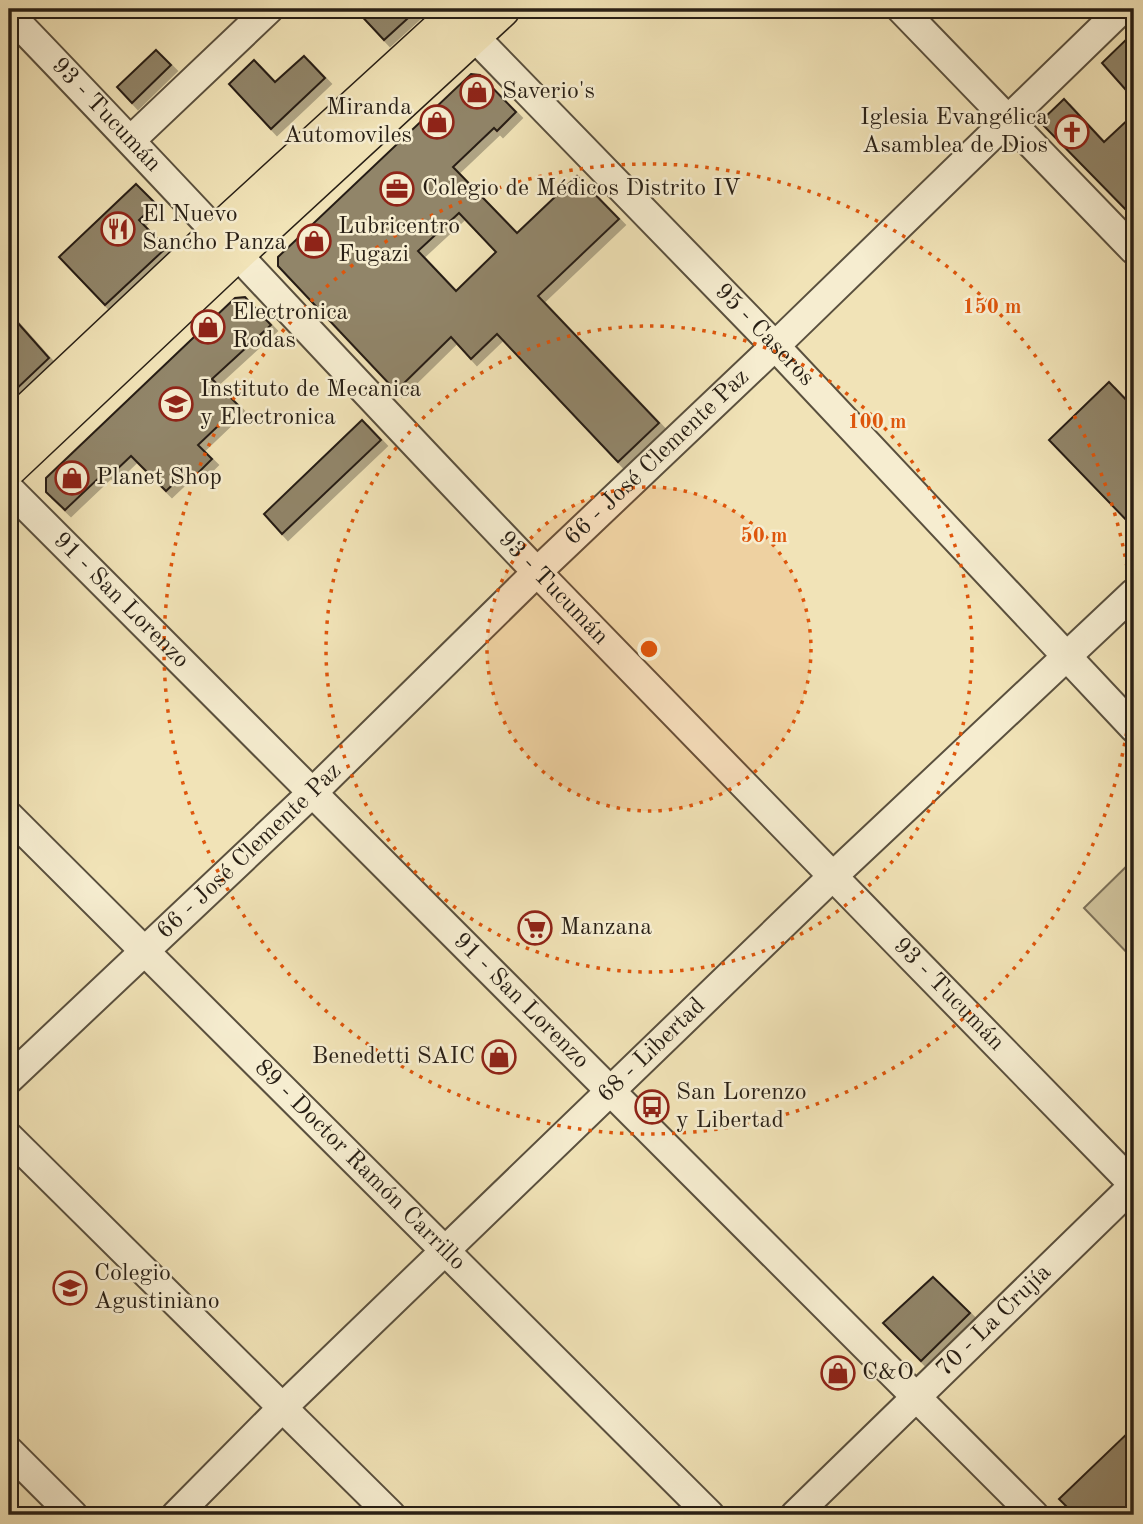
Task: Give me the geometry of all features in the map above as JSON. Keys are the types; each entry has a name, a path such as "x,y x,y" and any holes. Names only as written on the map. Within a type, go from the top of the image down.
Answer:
{"main road":[{"path":"9,467 226,244 460,18 501,9"},
{"path":"9,430 226,244"}],"street":[{"path":"131,140 269,9"},
{"path":"901,9 1134,250"},
{"name":"66 - José Clemente Paz","path":"9,1079 311,794 537,572 775,346 1122,9"},
{"name":"93 - Tucumán","path":"9,14 537,572 1134,1185"},
{"name":"95 - Caseros","path":"460,18 775,346 1134,728"},
{"name":"91 - San Lorenzo","path":"9,489 1034,1515"},
{"name":"68 - Libertad","path":"176,1515 283,1407 833,876 1134,593"},
{"name":"89 - Doctor Ramón Carrillo","path":"9,816 710,1515"},
{"path":"9,1137 391,1515"},
{"name":"70 - La Crujía","path":"795,1515 1134,1185"},
{"path":"9,1451 73,1515"}],"shaded area":[{"path":"1134,859 1134,960 1084,908"}],"building":[{"path":"355,9 418,9 384,40"},
{"path":"1134,32 1134,99 1102,63"},
{"path":"156,50 171,65 132,103 117,87"},
{"path":"304,56 325,78 271,129 229,84 254,60 275,82"},
{"path":"471,74 480,75 516,112 497,131 494,128 453,167 517,233 577,176 619,219 538,296 659,423 618,462 497,334 471,359 451,337 396,391 278,266 278,257","holes":["459,213 496,252 456,291 418,251"]},
{"path":"1064,99 1104,142 1134,114 1134,218 1040,122"},
{"path":"136,184 156,204 139,220 166,248 105,305 59,257"},
{"path":"245,297 271,325 212,379 239,406 198,445 212,459 192,479 185,473 166,491 131,456 110,476 105,472 65,510 46,492 46,478 235,298"},
{"path":"9,313 49,358 9,396"},
{"path":"1109,382 1134,408 1134,528 1049,440"},
{"path":"362,420 381,440 282,534 264,514"},
{"path":"933,1277 970,1313 921,1361 883,1323"},
{"path":"1134,1427 1134,1502 1121,1515 1075,1515 1059,1499"}],"place":[{"name":"Saverio's","path":"477,92"},
{"name":"Miranda Automoviles","path":"437,122"},
{"name":"Iglesia Evangélica Asamblea de Dios","path":"1072,132"},
{"name":"Colegio de Médicos Distrito IV","path":"397,189"},
{"name":"El Nuevo Sancho Panza","path":"118,229"},
{"name":"Lubricentro Fugazi","path":"314,241"},
{"name":"Electronica Rodas","path":"208,327"},
{"name":"Instituto de Mecanica y Electronica","path":"176,404"},
{"name":"Planet Shop","path":"72,478"},
{"name":"Manzana","path":"535,928"},
{"name":"Benedetti SAIC","path":"499,1057"},
{"name":"San Lorenzo y Libertad","path":"652,1107"},
{"name":"Colegio Agustiniano","path":"70,1288"},
{"name":"C&O","path":"838,1373"}]}
